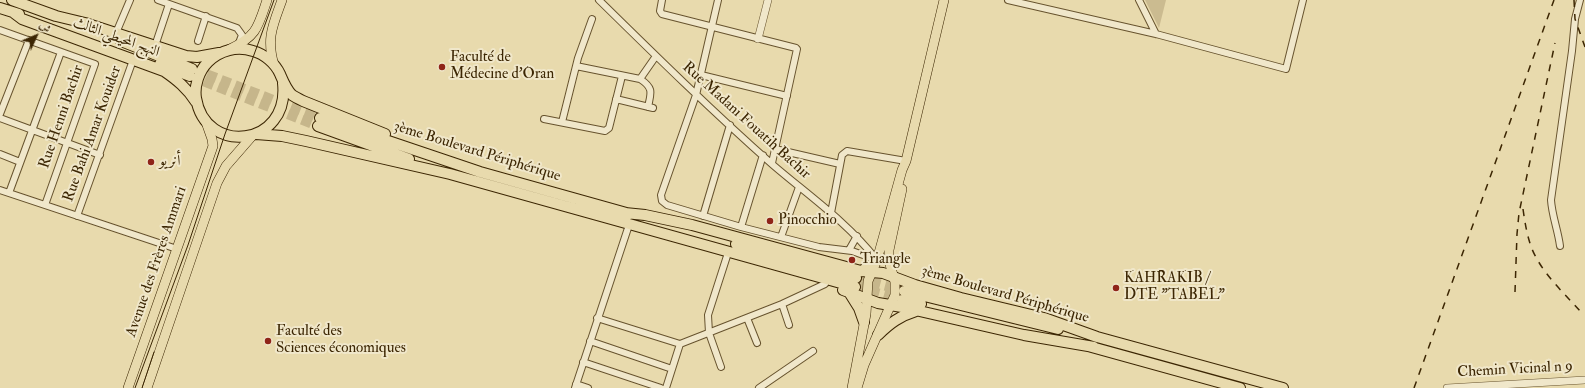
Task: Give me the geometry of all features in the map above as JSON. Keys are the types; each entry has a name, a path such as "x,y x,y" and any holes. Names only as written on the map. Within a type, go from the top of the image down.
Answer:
{"highway":[{"path":"12,0 25,2 56,16 116,32 186,56 197,57 229,49 253,51 268,59 274,65 283,83 292,95 480,172"},
{"path":"0,8 14,13"},
{"name":"النهج المحيطي الثالث","path":"14,13 27,16 191,72 56,16"},
{"name":"النهج المحيطي الثالث","path":"14,13 22,20 164,72 180,82 197,104"},
{"path":"229,49 214,57 207,63 197,81 196,90 197,104 206,122 227,135 236,137 254,135 282,136 450,174 628,225 855,282 867,298 878,302 1024,335 1095,342"},
{"path":"254,135 269,126 279,114 283,98 283,83"},
{"name":"3ème Boulevard Périphérique","path":"450,174 319,122 480,172 580,199 625,213 652,216 692,225 855,282 872,272 894,277 914,285 962,298 1045,313 1095,342 1283,388"},
{"path":"659,233 727,256 825,284 855,282 877,260"},
{"path":"855,282 857,302 864,322"},
{"path":"903,295 1034,324 1240,388"},
{"path":"878,335 898,318 918,311"}],"main road":[{"path":"229,49 245,42 254,34 267,0"},
{"path":"274,65 270,45 271,31 282,0"},
{"path":"852,388 864,322 868,281 877,260 902,170 906,161 944,0"},
{"name":"Avenue des Frères Ammari","path":"128,388 213,146 212,138 206,122"},
{"name":"Avenue des Frères Ammari","path":"146,388 217,183 226,166 235,154 254,135"},
{"path":"857,388 864,365 891,305 895,291 894,277 889,261 889,250 906,172 906,161"}],"street":[{"path":"116,32 130,0"},
{"path":"158,0 238,28 242,35 241,40 229,49"},
{"name":"Rue Madani Fouatih Bachir","path":"599,0 696,94 799,187 857,236 877,260"},
{"path":"662,0 660,13 796,48 797,50 772,163"},
{"path":"718,0 696,94 661,197 662,201 665,204 741,227 823,248 849,250 877,260"},
{"path":"758,39 768,0"},
{"path":"1008,0 1156,34 1286,69 1303,0"},
{"path":"1139,0 1156,34"},
{"path":"1560,246 1559,235 1552,214 1551,200 1570,66 1575,19 1580,0"},
{"path":"155,46 169,4"},
{"path":"198,41 206,16"},
{"path":"562,122 576,66 592,19"},
{"name":"Rue Henni Bachir","path":"0,30 95,64 45,205"},
{"path":"0,114 29,40"},
{"path":"9,193 61,52"},
{"path":"640,79 656,56"},
{"name":"Rue Bahi Amar Kouider","path":"77,216 133,60"},
{"path":"576,66 640,79 647,84 651,93 650,108 616,99"},
{"path":"701,75 787,96"},
{"path":"544,119 605,131 608,128 622,76"},
{"path":"0,118 100,155"},
{"path":"703,216 730,125"},
{"path":"775,149 840,164"},
{"path":"831,213 842,155 847,151 906,161"},
{"path":"0,154 20,162"},
{"path":"741,227 763,155"},
{"path":"781,237 799,187"},
{"path":"0,190 177,249"},
{"path":"588,388 575,386 628,225"},
{"path":"849,250 857,236"},
{"path":"722,367 709,333 708,315 727,256"},
{"path":"598,318 680,344 782,304 825,284"},
{"path":"782,304 789,324"},
{"path":"746,318 757,343"},
{"path":"590,341 672,369"},
{"path":"666,388 680,344"},
{"path":"759,388 813,351"},
{"path":"583,362 661,388"},
{"name":"Chemin Vicinal n 9","path":"1447,388 1585,380"}],"shaded area":[{"path":"1145,0 1166,0 1159,28"}],"tunnel":[{"path":"193,69 320,118"},
{"path":"190,76 318,126"},
{"path":"856,278 902,290"},
{"path":"855,287 902,300"}],"tram line":[{"path":"135,388 188,245 225,134 274,0"},
{"path":"142,388 154,352"}],"railway":[{"path":"1414,388 1554,0"},
{"path":"1574,0 1575,19 1585,47"},
{"path":"1515,292 1519,213 1555,43"},
{"path":"1523,209 1525,224 1536,258 1553,282 1580,311"}],"place":[{"name":"Faculté de Médecine d'Oran","path":"442,67"},
{"name":"أنريو","path":"151,162"},
{"name":"Pinocchio","path":"770,221"},
{"name":"Triangle","path":"852,260"},
{"name":"KAHRAKIB / DTE \"TABEL\"","path":"1116,288"},
{"name":"Faculté des Sciences économiques","path":"268,341"}]}
